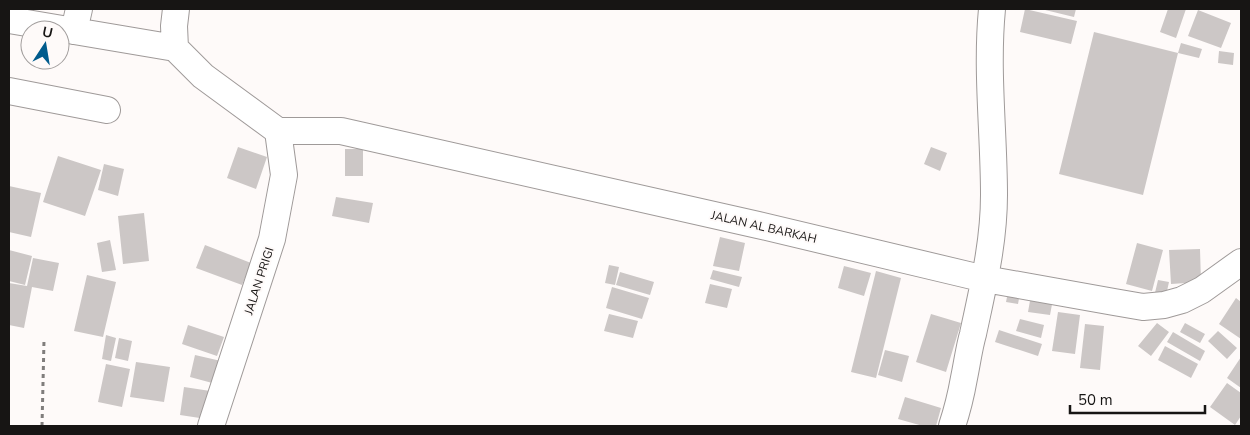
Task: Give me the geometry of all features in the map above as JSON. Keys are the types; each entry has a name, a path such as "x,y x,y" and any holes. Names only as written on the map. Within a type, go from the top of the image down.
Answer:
{"street":[{"path":"175,48 174,26 176,9"},
{"path":"952,426 964,381 990,248 994,194 990,82 992,9"},
{"path":"9,20 76,20 175,48 203,76 278,131"},
{"path":"9,91 107,110"},
{"name":"JALAN AL BARKAH","path":"278,131 341,131 758,225 985,280 1143,307 1164,305 1182,300 1202,290 1241,262"},
{"name":"JALAN PRIGI","path":"211,426 272,238 284,175 278,131"}],"path":[{"path":"42,426 44,340"}],"building":[{"path":"1025,9 1077,21 1071,44 1020,32"},
{"path":"1041,9 1076,9 1074,17"},
{"path":"1168,9 1186,9 1176,38 1160,32"},
{"path":"1198,10 1231,23 1221,48 1188,36"},
{"path":"1094,32 1178,53 1143,195 1059,174"},
{"path":"1181,43 1202,49 1199,58 1178,53"},
{"path":"1219,51 1234,53 1233,65 1218,63"},
{"path":"238,147 267,157 256,189 227,178"},
{"path":"931,147 947,153 940,171 924,164"},
{"path":"345,149 363,149 363,176 345,176"},
{"path":"58,156 101,170 85,216 43,202"},
{"path":"104,164 124,169 118,196 98,190"},
{"path":"9,186 41,193 31,237 9,232"},
{"path":"336,197 373,203 369,223 332,216"},
{"path":"144,213 149,261 123,264 118,216"},
{"path":"720,237 745,243 739,271 713,266"},
{"path":"110,240 116,270 102,272 97,243"},
{"path":"1137,243 1163,250 1152,291 1126,284"},
{"path":"205,245 251,263 242,285 196,268"},
{"path":"1200,249 1201,282 1171,284 1169,250"},
{"path":"9,250 32,256 25,285 9,281"},
{"path":"33,258 59,263 53,291 32,287 24,328 9,325 9,283 27,286"},
{"path":"609,265 619,267 615,285 605,283"},
{"path":"844,266 871,273 864,296 838,288"},
{"path":"713,270 742,277 739,287 710,279"},
{"path":"876,271 901,278 876,378 851,372"},
{"path":"620,272 654,282 650,295 616,285"},
{"path":"87,275 116,282 103,337 74,331"},
{"path":"1158,280 1169,282 1165,300 1154,297"},
{"path":"710,284 732,289 727,308 705,303"},
{"path":"612,287 649,298 642,319 606,308"},
{"path":"1008,292 1020,293 1018,304 1006,302"},
{"path":"1031,295 1053,299 1050,315 1028,312"},
{"path":"1236,298 1241,302 1241,339 1219,324"},
{"path":"1058,312 1080,315 1075,354 1052,351"},
{"path":"609,314 638,321 633,338 604,331"},
{"path":"931,314 961,323 946,372 916,362"},
{"path":"1020,319 1044,325 1041,338 1016,331"},
{"path":"1157,323 1169,332 1151,356 1138,346"},
{"path":"1185,323 1205,334 1200,343 1180,332"},
{"path":"1085,324 1104,326 1100,370 1080,368"},
{"path":"188,325 224,337 217,356 182,344"},
{"path":"999,330 1042,344 1038,356 995,342"},
{"path":"1218,331 1237,348 1227,359 1208,341"},
{"path":"1173,332 1205,351 1200,361 1167,342"},
{"path":"106,335 116,338 111,361 102,359"},
{"path":"119,338 132,341 128,361 115,358"},
{"path":"1165,346 1198,364 1191,378 1158,360"},
{"path":"885,350 909,356 902,382 878,375"},
{"path":"195,355 221,361 216,384 190,377"},
{"path":"1241,357 1241,388 1227,378"},
{"path":"136,362 170,367 164,402 130,397"},
{"path":"106,364 130,369 122,407 98,402"},
{"path":"1227,383 1241,393 1241,416 1235,425 1210,407"},
{"path":"184,387 217,392 213,420 180,415"},
{"path":"905,397 941,408 936,426 923,426 898,419"}]}
